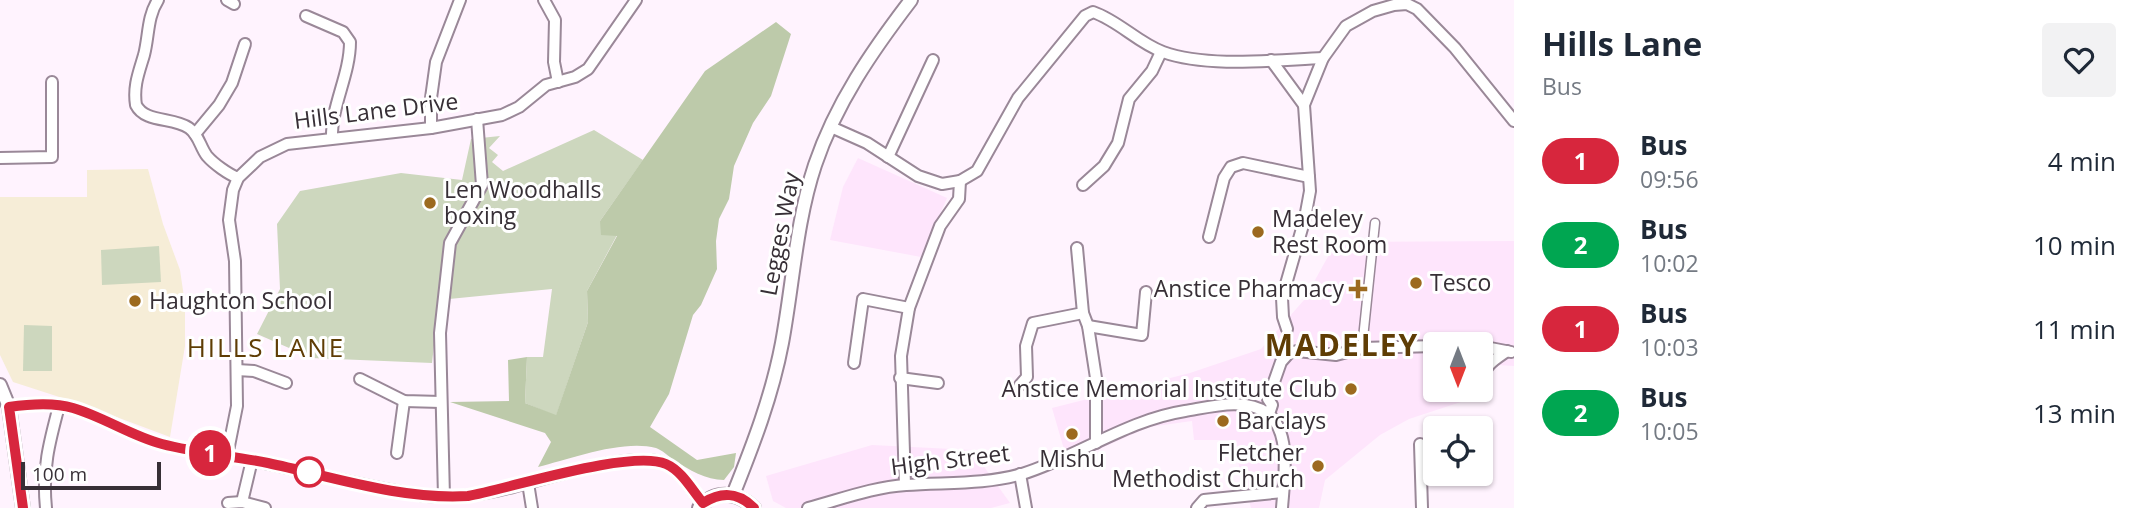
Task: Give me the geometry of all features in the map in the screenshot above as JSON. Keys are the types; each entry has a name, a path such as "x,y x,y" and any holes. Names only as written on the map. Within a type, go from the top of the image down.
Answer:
{"street":[{"path":"158,0 151,14 144,55 136,76 136,105 144,115 179,123 195,134 207,156 238,178 233,190 229,220 235,261 237,406 227,456"},
{"path":"431,128 432,86 436,62 460,0"},
{"path":"544,0 555,20 553,52 558,82"},
{"name":"Hills Lane Drive","path":"238,178 272,149 287,144 431,128 494,117 511,111 546,85 575,77 593,64 636,0"},
{"name":"Legges Way","path":"733,495 770,398 782,345 803,205 815,165 831,127 873,49 911,0"},
{"path":"1287,329 1282,298 1310,191 1304,105 1323,58 1346,26 1359,18 1394,5 1420,5 1514,121"},
{"path":"831,127 867,143 918,176 942,184 960,181 977,171 1018,98 1094,6 1161,52 1201,61 1323,58"},
{"path":"306,16 343,32 350,42 345,80 331,128 332,138"},
{"path":"195,134 219,106 232,83 245,44"},
{"path":"1083,185 1098,178 1118,143 1129,99 1152,71 1161,52"},
{"path":"888,157 933,60"},
{"path":"1271,60 1304,105"},
{"path":"0,158 52,157 52,82"},
{"path":"436,501 440,334 450,243 482,185 477,119"},
{"path":"1209,237 1224,178 1231,167 1243,163 1309,177"},
{"path":"905,485 900,378 909,308 940,226 958,199 960,181"},
{"path":"1362,348 1375,223"},
{"path":"1077,248 1083,313 1088,326 1096,378 1096,443"},
{"path":"1088,326 1142,335 1146,292"},
{"path":"854,363 863,299 909,308"},
{"path":"1020,385 1027,377 1026,346 1033,323 1083,313"},
{"path":"1269,414 1272,405 1268,399 1281,362 1289,353 1306,350 1336,355 1362,348 1423,346"},
{"path":"1493,348 1511,352"},
{"path":"1493,361 1511,352"},
{"path":"237,370 254,371 286,383"},
{"path":"900,378 938,383"},
{"path":"360,379 404,401 440,402"},
{"path":"0,385 9,407 23,508"},
{"name":"High Street","path":"808,508 905,485 955,484 1020,474 1172,413 1242,404 1255,406 1268,399"},
{"path":"397,453 404,401"},
{"path":"9,407 31,404 72,408 161,444 252,460 436,501 619,461 648,459 667,464 679,473 701,506 712,497 733,495 746,500 754,508"},
{"path":"46,508 43,484 46,456 59,406"},
{"path":"1255,406 1269,414 1283,435 1282,508"},
{"path":"1420,444 1422,508"},
{"path":"242,502 252,460"},
{"path":"1020,474 1026,508"},
{"path":"527,483 532,508"},
{"path":"1198,508 1204,500 1283,492"},
{"path":"228,503 242,502 265,508"}],"shaded area":[{"path":"858,158 947,198 921,257 830,240 843,187"},
{"path":"148,169 163,224 180,270 185,304 185,346 170,437 13,382 0,355 0,197 87,197 87,170"},
{"path":"1514,241 1514,366 1493,365 1493,332 1423,332 1423,402 1461,402 1409,419 1380,435 1325,480 1319,508 1251,508 1232,440 1194,440 1192,421 1149,427 1068,463 1052,408 1190,373 1261,349 1304,300 1336,242"},
{"path":"872,445 972,450 1010,503 991,508 786,508 773,501 766,476"}],"green space":[{"path":"776,22 791,34 771,96 753,123 734,166 729,199 719,219 716,241 717,269 701,305 693,315 669,394 650,427 697,460 736,453 734,467 724,480 711,478 698,474 658,449 628,446 597,451 538,467 551,442 545,433 450,402 509,401 508,360 527,357 525,403 556,415 588,322 587,291 617,236 601,235 600,221 705,71"},
{"path":"594,130 643,160 600,221 617,235 587,291 588,322 556,416 525,403 527,357 543,357 552,289 439,300 432,363 312,358 257,334 280,289 277,224 300,191 401,173 462,180 471,139 500,136 489,148 498,155 492,162 503,171"},
{"path":"159,246 161,282 102,285 101,250"},
{"path":"24,325 52,326 52,371 23,371"}],"bus line":[{"name":"1","path":"23,508 9,407 31,404 72,408 161,444 252,460 404,493 444,497 468,496 619,461 648,459 667,464 679,473 703,503 724,494 746,500 754,508"}],"place":[{"name":"Len Woodhalls boxing","path":"430,203"},
{"name":"Madeley Rest Room","path":"1258,232"},
{"name":"Tesco","path":"1416,283"},
{"name":"Anstice Pharmacy","path":"1358,289"},
{"name":"Haughton School","path":"135,301"},
{"name":"Anstice Memorial Institute Club","path":"1351,389"},
{"name":"Barclays","path":"1223,421"},
{"name":"Mishu","path":"1072,434"},
{"name":"Fletcher Methodist Church","path":"1318,466"}],"district":[{"name":"MADELEY","path":"1342,346"},
{"name":"HILLS LANE","path":"266,348"}]}
